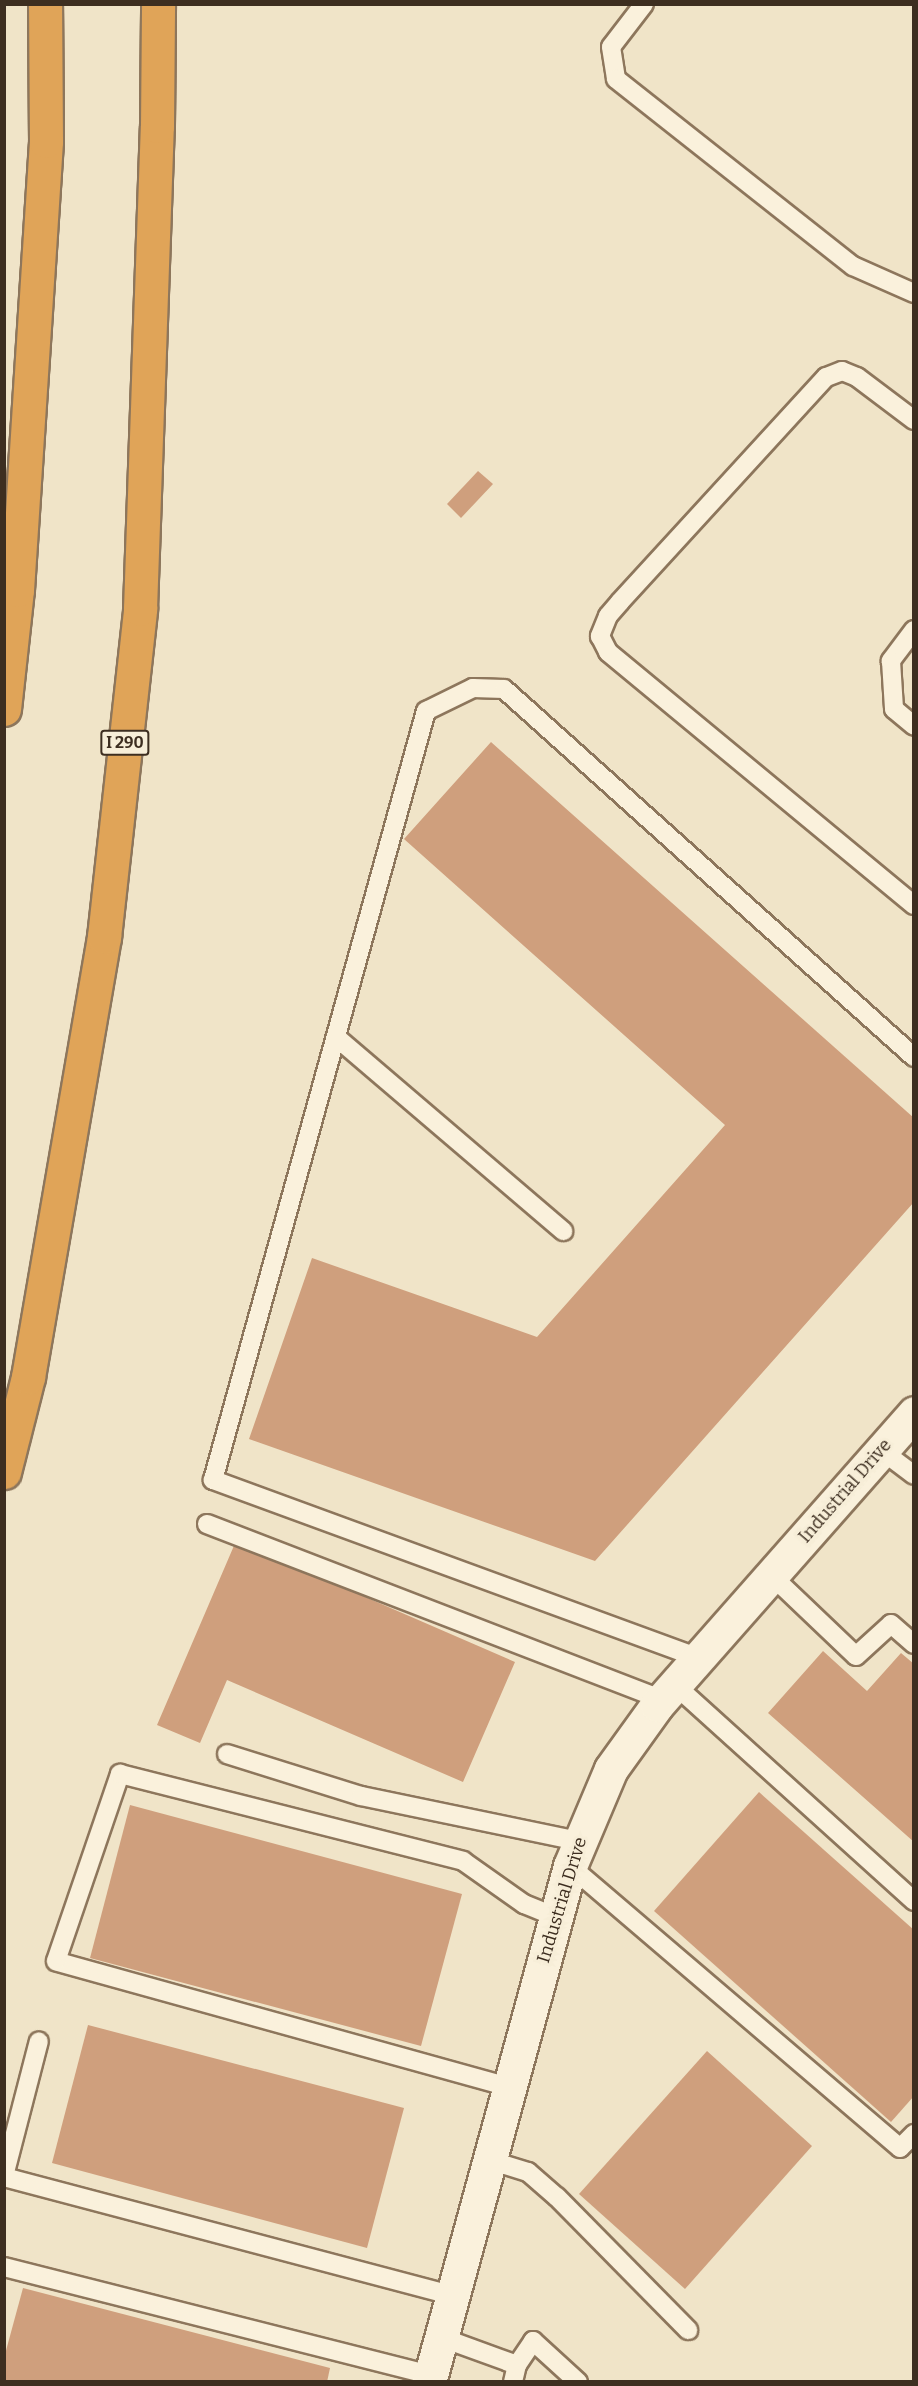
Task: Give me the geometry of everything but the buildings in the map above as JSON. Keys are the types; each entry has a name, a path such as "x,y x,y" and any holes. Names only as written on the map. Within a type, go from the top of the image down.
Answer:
{"highway":[{"path":"4,709 17,590 45,141 45,4"},
{"name":"I 290","path":"4,1472 28,1377 104,937 140,609 157,138 158,4"}],"street":[{"name":"Industrial Drive","path":"430,2378 574,1854 611,1769 668,1692 914,1413"}],"lane":[{"path":"644,4 611,47 616,79 854,266 914,293"},
{"path":"914,420 857,377 842,371 826,377 620,602 608,616 600,636 608,652 914,905"},
{"path":"914,630 891,661 894,709 914,726"},
{"path":"699,1658 213,1480 426,711 473,688 504,689 914,1057"},
{"path":"336,1037 562,1231"},
{"path":"881,1450 914,1475"},
{"path":"207,1524 668,1692 914,1901"},
{"path":"771,1575 856,1656 891,1624 914,1644"},
{"path":"226,1754 361,1796 574,1854 900,2148 914,2134"},
{"path":"509,2087 56,1961 120,1774 463,1862 524,1904 556,1917"},
{"path":"39,2041 4,2176 451,2295"},
{"path":"489,2160 528,2172 557,2197 688,2330"},
{"path":"4,2266 430,2378"},
{"path":"440,2337 515,2374 533,2341 578,2382"}]}
